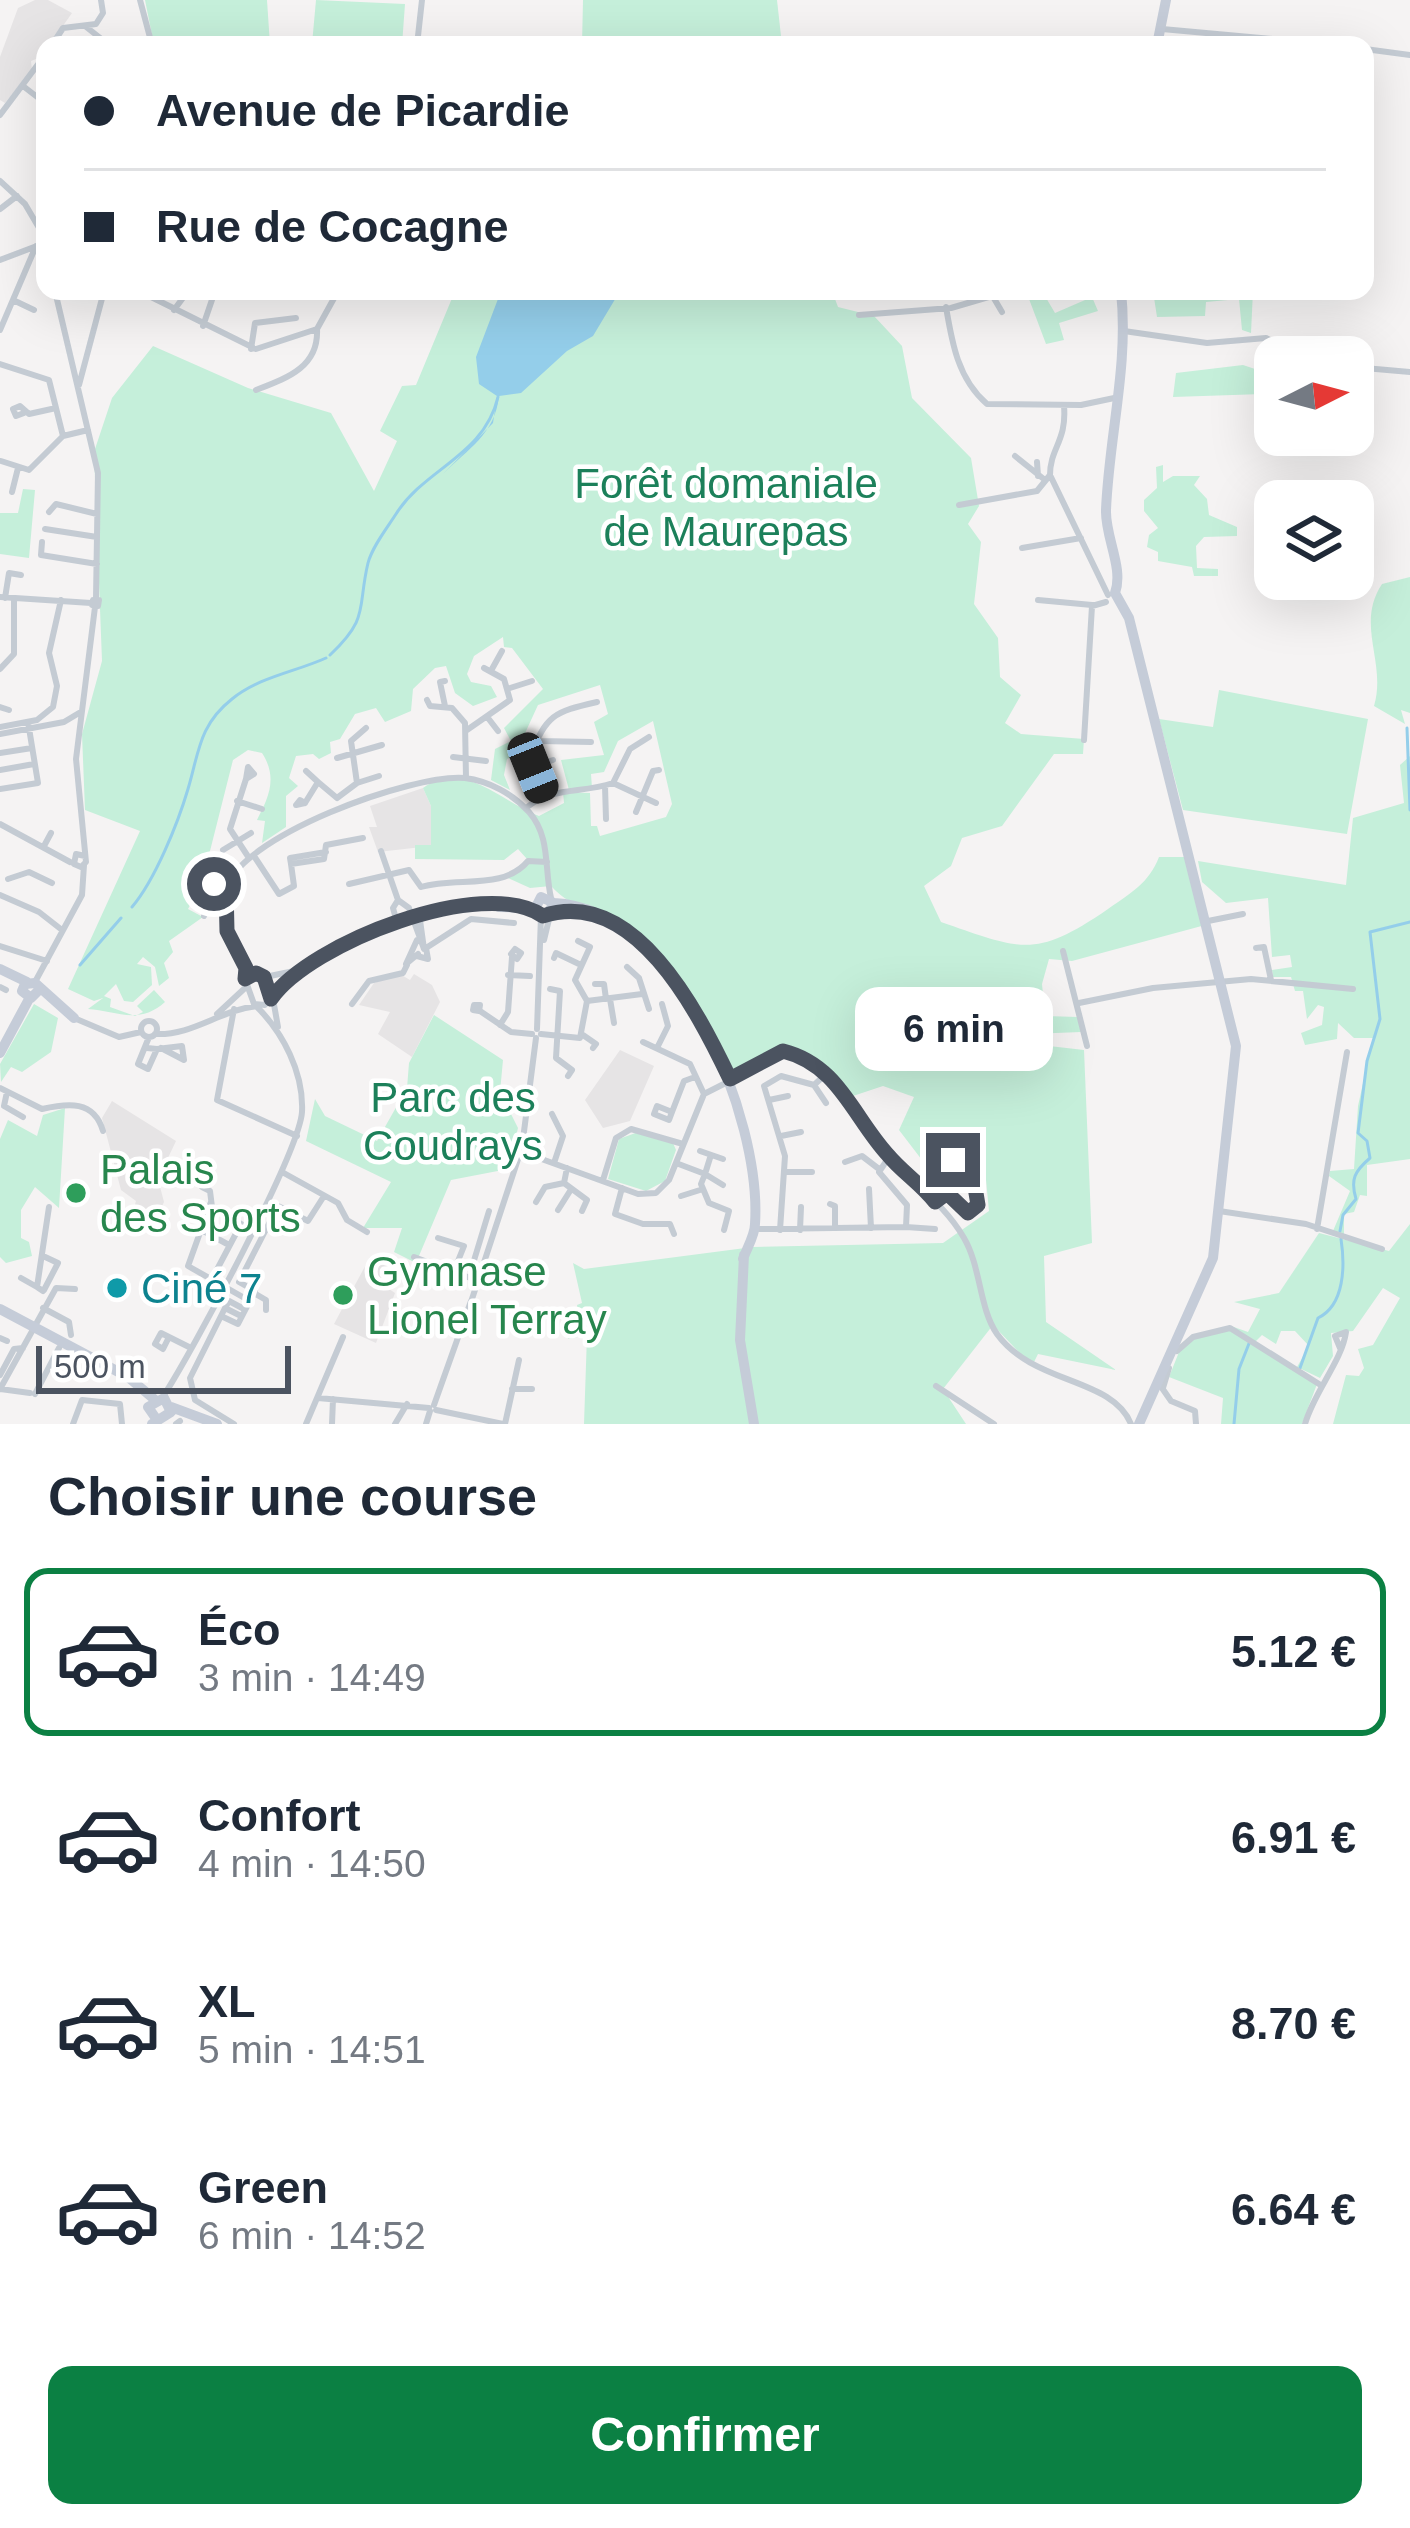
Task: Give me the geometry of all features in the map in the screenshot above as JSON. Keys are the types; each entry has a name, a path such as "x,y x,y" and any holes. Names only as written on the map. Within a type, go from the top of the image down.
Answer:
{"street":[{"path":"140,0 150,36"},
{"path":"417,36 422,0"},
{"path":"1159,36 1166,0"},
{"path":"58,36 63,28 96,24 102,4"},
{"path":"85,26 98,36"},
{"path":"1160,29 1238,36"},
{"path":"1374,50 1410,55"},
{"path":"0,115 36,68"},
{"path":"23,86 36,96"},
{"path":"0,181 36,221"},
{"path":"0,209 17,196"},
{"path":"0,260 36,245"},
{"path":"0,330 36,254"},
{"path":"13,300 34,310"},
{"path":"0,1042 82,885 76,758 94,603 98,473 58,300"},
{"path":"78,386 102,300"},
{"path":"156,300 251,349 317,329"},
{"path":"174,310 181,300"},
{"path":"202,326 212,300"},
{"path":"256,390 303,369 333,300"},
{"path":"859,315 946,308 974,300"},
{"path":"995,300 1001,312"},
{"path":"1093,606 1112,598 1119,580 1105,516 1119,397 1122,300"},
{"path":"946,308 953,352 974,393 987,404 1064,405 1119,397"},
{"path":"251,349 255,323 296,318"},
{"path":"1124,331 1207,343 1254,339"},
{"path":"0,364 49,380 63,436"},
{"path":"1374,369 1410,372"},
{"path":"958,505 1037,491 1064,441 1064,405"},
{"path":"24,413 56,408"},
{"path":"0,458 18,468 32,469 63,436 88,430"},
{"path":"1015,456 1045,477"},
{"path":"1037,462 1112,598 1129,618 1225,984 1236,1046 1209,1270 1158,1387"},
{"path":"12,492 18,468"},
{"path":"49,512 56,504 98,514"},
{"path":"45,530 97,537"},
{"path":"1022,548 1081,538"},
{"path":"41,542 41,555 97,564"},
{"path":"0,669 14,653 6,598 9,573 21,575"},
{"path":"6,598 94,603"},
{"path":"28,725 49,712 56,700 50,653 61,600"},
{"path":"1038,600 1088,601 1093,606 1084,740"},
{"path":"467,730 510,700 510,688 488,669 502,651"},
{"path":"445,681 440,682 445,706"},
{"path":"510,688 532,681"},
{"path":"427,700 430,706 445,706 460,715 467,730 466,778"},
{"path":"543,794 531,753 545,737 553,713 597,702"},
{"path":"0,730 64,722 80,714"},
{"path":"488,718 498,731"},
{"path":"64,722 79,730"},
{"path":"28,725 38,783 2,789 0,769 34,764"},
{"path":"357,783 351,741 366,728"},
{"path":"545,737 591,742"},
{"path":"606,819 609,784 630,749 649,737"},
{"path":"337,758 382,745"},
{"path":"0,753 32,748"},
{"path":"453,757 486,761"},
{"path":"518,771 553,760"},
{"path":"636,812 653,771 659,770"},
{"path":"306,772 339,798 343,809"},
{"path":"339,798 357,783 379,776"},
{"path":"204,916 220,888 251,856 343,809 427,782 466,778 496,787 526,808 544,838 547,866 537,1034 522,1152 427,1424"},
{"path":"245,779 230,829 279,895 294,886 291,863 324,859 326,845 362,838"},
{"path":"305,803 318,782"},
{"path":"526,808 543,794 609,784 656,803"},
{"path":"237,801 262,808"},
{"path":"0,824 78,860"},
{"path":"44,847 51,833"},
{"path":"223,850 251,833"},
{"path":"381,851 398,901 416,913 421,951"},
{"path":"349,884 413,871 422,887 447,879 493,880 518,873 528,860 547,866"},
{"path":"52,883 29,872 8,879 0,896 39,912 62,930"},
{"path":"0,873 8,879"},
{"path":"220,888 227,931 246,968 245,983 281,1036"},
{"path":"396,919 392,908 398,901"},
{"path":"0,973 74,1018 119,1037 188,1031 234,1009 257,1005 303,969 416,913 545,906 605,919 646,945 662,965 730,1079 748,1132 754,1227 743,1259 738,1316 755,1424"},
{"path":"1208,921 1243,914"},
{"path":"407,965 472,919 514,923"},
{"path":"352,1004 369,981 403,973 421,938"},
{"path":"578,941 590,947 574,985 587,1001 583,1035"},
{"path":"0,946 46,961"},
{"path":"1256,948 1264,947 1270,980"},
{"path":"1063,951 1088,1046"},
{"path":"554,958 556,953 581,965"},
{"path":"500,1025 508,1012 512,957"},
{"path":"625,966 636,973 644,1009"},
{"path":"164,1414 189,1347 297,1136 302,1091 272,997 260,975 246,968"},
{"path":"210,1020 245,983 260,975 303,969"},
{"path":"508,975 530,976"},
{"path":"1079,1003 1153,988 1270,980 1322,990 1353,988"},
{"path":"595,984 604,984 614,1023"},
{"path":"550,989 563,990 556,1058 572,1070 568,1076"},
{"path":"0,1054 30,991"},
{"path":"587,1001 642,994"},
{"path":"657,1048 668,1024 662,1004"},
{"path":"234,1009 217,1100 297,1136"},
{"path":"480,1011 500,1025 537,1034 583,1035 596,1044 593,1048"},
{"path":"153,1033 155,1048"},
{"path":"643,1042 691,1064 704,1094"},
{"path":"522,1152 622,1188 656,1193 676,1163 704,1094 783,1051 826,1074 849,1096 889,1156 963,1236 994,1330 1018,1358 1118,1402 1135,1424 1186,1340 1231,1328 1319,1384"},
{"path":"1317,1229 1347,1052"},
{"path":"814,1085 826,1074"},
{"path":"780,1230 785,1172 781,1136 764,1086 771,1078 791,1076 814,1085 826,1103"},
{"path":"672,1112 684,1081 694,1077"},
{"path":"23,1118 4,1106 4,1090 42,1109 69,1102 77,1105 96,1115 103,1131"},
{"path":"769,1100 788,1096"},
{"path":"552,1114 562,1136 554,1163"},
{"path":"603,1180 616,1138 636,1128 683,1144"},
{"path":"781,1136 801,1132"},
{"path":"700,1151 723,1159"},
{"path":"845,1162 862,1156 879,1169 908,1205 906,1227"},
{"path":"879,1169 889,1156"},
{"path":"710,1158 702,1190 706,1207 729,1211 724,1230"},
{"path":"953,1160 975,1187 978,1205 965,1213 947,1193 934,1172 953,1160"},
{"path":"676,1163 723,1185"},
{"path":"558,1210 567,1187 567,1168"},
{"path":"282,1172 323,1196 367,1232"},
{"path":"785,1172 812,1172"},
{"path":"202,1187 210,1191 211,1202 188,1266 221,1285 264,1298 268,1311"},
{"path":"536,1202 544,1187 567,1187 587,1200 582,1211"},
{"path":"612,1228 622,1188"},
{"path":"681,1196 702,1190"},
{"path":"868,1190 871,1229"},
{"path":"935,1202 947,1193"},
{"path":"251,1296 239,1282 278,1206 308,1221 323,1196"},
{"path":"211,1202 250,1229"},
{"path":"836,1204 836,1228"},
{"path":"49,1207 44,1308 0,1389 33,1394 59,1348"},
{"path":"800,1231 801,1207"},
{"path":"458,1261 472,1267 489,1210"},
{"path":"639,1211 639,1225"},
{"path":"1219,1211 1317,1229 1382,1250"},
{"path":"614,1214 639,1225 670,1224 674,1234"},
{"path":"212,1279 241,1224"},
{"path":"754,1227 934,1229"},
{"path":"198,1228 230,1245"},
{"path":"438,1238 464,1246 454,1271"},
{"path":"43,1256 58,1263 43,1291"},
{"path":"414,1257 477,1280"},
{"path":"21,1278 43,1291 58,1286 75,1289"},
{"path":"221,1315 238,1324 251,1296"},
{"path":"231,1424 195,1400 190,1378 229,1301 242,1313"},
{"path":"44,1308 69,1322 71,1334"},
{"path":"0,1312 128,1377 164,1414 216,1424 214,1414 231,1424"},
{"path":"32,1330 129,1384 164,1414 204,1424"},
{"path":"169,1337 189,1347"},
{"path":"306,1424 344,1337"},
{"path":"0,1375 14,1349 23,1348"},
{"path":"1305,1424 1319,1384 1340,1348"},
{"path":"318,1398 406,1404 504,1424 519,1360"},
{"path":"936,1386 994,1424"},
{"path":"1158,1387 1171,1401 1195,1411 1196,1424"},
{"path":"512,1389 532,1389"},
{"path":"73,1424 82,1400 119,1404 122,1424"},
{"path":"332,1424 333,1400"},
{"path":"394,1424 406,1404"}],"shaded area":[{"path":"48,0 72,13 56,36 36,36 32,70 5,103 0,100 0,57 18,8"},
{"path":"423,788 431,806 431,846 378,852 369,827 377,827 370,806"},
{"path":"400,974 410,980 414,974 432,985 440,1002 412,1057 378,1034 390,1012 359,1005 374,983"},
{"path":"620,1050 654,1066 630,1121 603,1128 585,1100"},
{"path":"112,1101 176,1141 158,1179 164,1202 154,1224 133,1211 136,1201 121,1190 102,1118"},
{"path":"370,1257 394,1271 386,1287 395,1293 376,1343 334,1324"}],"green space":[{"path":"145,0 267,0 269,36 152,36"},
{"path":"316,0 405,4 403,36 313,36"},
{"path":"583,0 777,0 781,36 582,36"},
{"name":"Forêt domaniale de Maurepas","path":"451,300 835,300 838,307 874,316 902,346 912,398 971,458 979,506 968,524 981,542 974,604 998,638 1000,677 1021,695 1005,723 1021,734 1084,739 1083,754 1054,754 1002,826 962,838 951,866 924,886 941,922 1010,943 1044,942 1083,925 1132,892 1159,857 1189,857 1209,924 1072,961 1049,959 1042,984 1045,1016 1078,1017 1081,1032 1030,1034 1023,1043 1084,1050 1092,1243 1044,1256 1046,1322 1116,1370 1038,1354 1032,1366 993,1325 943,1389 966,1424 584,1424 587,1335 568,1339 566,1323 579,1322 577,1305 582,1303 573,1263 584,1269 753,1247 943,1243 989,1211 986,1180 964,1145 954,1144 925,1164 899,1130 914,1097 883,1086 850,1097 783,1051 731,1074 690,999 651,945 551,886 530,888 508,878 527,859 518,849 504,860 415,859 415,845 431,845 431,806 423,788 438,780 454,778 483,786 539,816 564,803 563,792 590,793 591,826 597,826 600,836 666,817 672,804 653,721 618,741 604,772 591,774 592,788 569,790 561,760 604,755 594,722 608,714 600,685 538,705 515,755 507,759 504,775 510,790 491,780 495,749 511,741 504,728 543,689 512,648 504,647 503,637 474,656 467,674 471,682 491,686 497,697 473,706 455,693 446,666 435,668 413,689 411,711 385,722 376,708 355,714 340,739 330,742 331,753 319,759 313,754 296,756 289,778 298,786 286,796 286,827 262,843 265,821 257,820 270,789 267,763 262,753 248,750 233,760 210,851 191,874 195,896 188,909 203,917 169,941 173,952 164,963 169,978 159,986 155,967 143,957 137,964 151,967 152,985 133,1002 124,1001 116,984 104,996 111,999 110,1007 132,1015 88,1009 103,998 94,1001 68,989 140,831 85,810 82,734 102,661 94,452 112,398 153,346 248,388 331,413 374,491 397,441 380,431 402,386 416,385"},
{"path":"1029,300 1047,300 1055,313 1093,300 1098,311 1059,323 1064,340 1046,344"},
{"path":"1154,300 1228,300 1206,302 1205,316 1157,317"},
{"path":"1239,300 1253,300 1251,333 1242,330"},
{"path":"1243,365 1254,369 1254,394 1173,397 1176,373"},
{"path":"1163,465 1163,482 1173,476 1200,476 1194,485 1207,499 1209,515 1237,527 1237,536 1204,537 1196,546 1197,568 1218,569 1218,576 1194,576 1192,567 1158,561 1158,552 1147,547 1149,535 1158,528 1144,511 1144,500 1157,488 1156,467"},
{"path":"23,489 35,490 29,558 0,554 0,513 18,513"},
{"path":"1410,577 1410,713 1401,710 1405,724 1374,706 1377,674 1371,614 1382,584"},
{"path":"1219,690 1368,719 1347,834 1183,810 1159,719 1213,727"},
{"path":"1410,756 1410,1159 1367,1165 1367,1196 1360,1195 1354,1212 1344,1214 1344,1235 1333,1231 1350,1191 1329,1176 1330,1171 1354,1169 1358,1106 1373,1038 1354,1038 1338,1023 1337,1039 1305,1045 1301,1033 1322,1025 1324,1007 1318,1005 1307,1019 1303,991 1295,991 1291,977 1273,977 1272,970 1292,967 1290,955 1272,957 1268,898 1226,903 1202,882 1198,861 1346,885 1353,818 1404,803 1400,765"},
{"path":"154,990 165,1002 155,1009 138,1015 143,1012 137,1006"},
{"path":"34,1004 58,1018 51,1052 22,1072 11,1067 1,1082 0,1064"},
{"name":"Parc des Coudrays","path":"434,1015 503,1060 500,1092 518,1128 508,1169 451,1180 416,1263 394,1252 402,1228 363,1228 391,1182 306,1141 315,1099 325,1116 377,1141 407,1088 409,1063"},
{"path":"65,1108 59,1208 35,1187 21,1210 21,1238 29,1242 32,1256 6,1263 0,1257 0,1139 8,1120 37,1136 43,1115"},
{"path":"641,1131 673,1143 676,1150 665,1181 646,1191 608,1179 619,1139"},
{"path":"1410,1224 1410,1424 1333,1424 1346,1375 1359,1376 1364,1368 1358,1349 1373,1345 1400,1298 1383,1288 1353,1331 1331,1333 1333,1356 1320,1378 1297,1367 1309,1346 1295,1331 1281,1331 1276,1344 1262,1335 1253,1344 1317,1384 1302,1424 1221,1424 1223,1398 1169,1377 1183,1342 1231,1326 1248,1332 1260,1309 1234,1302 1279,1293 1319,1233 1389,1251"}],"water":[{"path":"498,300 615,300 593,336 567,351 521,393 499,396 494,415 497,396 479,384 476,357"}],"waterway":[{"path":"330,655 357,621 368,563 380,538 408,498 480,434 498,397"},
{"path":"132,907 172,834 213,719 254,685 326,658"},
{"path":"1407,728 1410,810"},
{"path":"80,965 121,918"},
{"path":"1340,1231 1343,1215 1356,1199 1355,1176 1370,1158 1367,1141 1358,1133 1367,1061 1380,1019 1370,932 1410,922"},
{"path":"1300,1368 1318,1318 1338,1294 1343,1272 1341,1239"},
{"path":"1234,1424 1239,1369 1250,1341"}],"place":[{"name":"Palais des Sports","path":"76,1193"},
{"name":"Ciné 7","path":"117,1288"},
{"name":"Gymnase Lionel Terray","path":"343,1295"}],"route":[{"path":"214,884 226,888 227,931 246,968 245,979 256,973 264,977 271,999 285,980 303,969 412,914 454,907 514,907 533,908 543,916 560,910 605,919 646,945 662,965 730,1079 783,1051 808,1062 849,1096 889,1156 935,1202 947,1193 968,1213 978,1205 977,1191 953,1160"}]}
